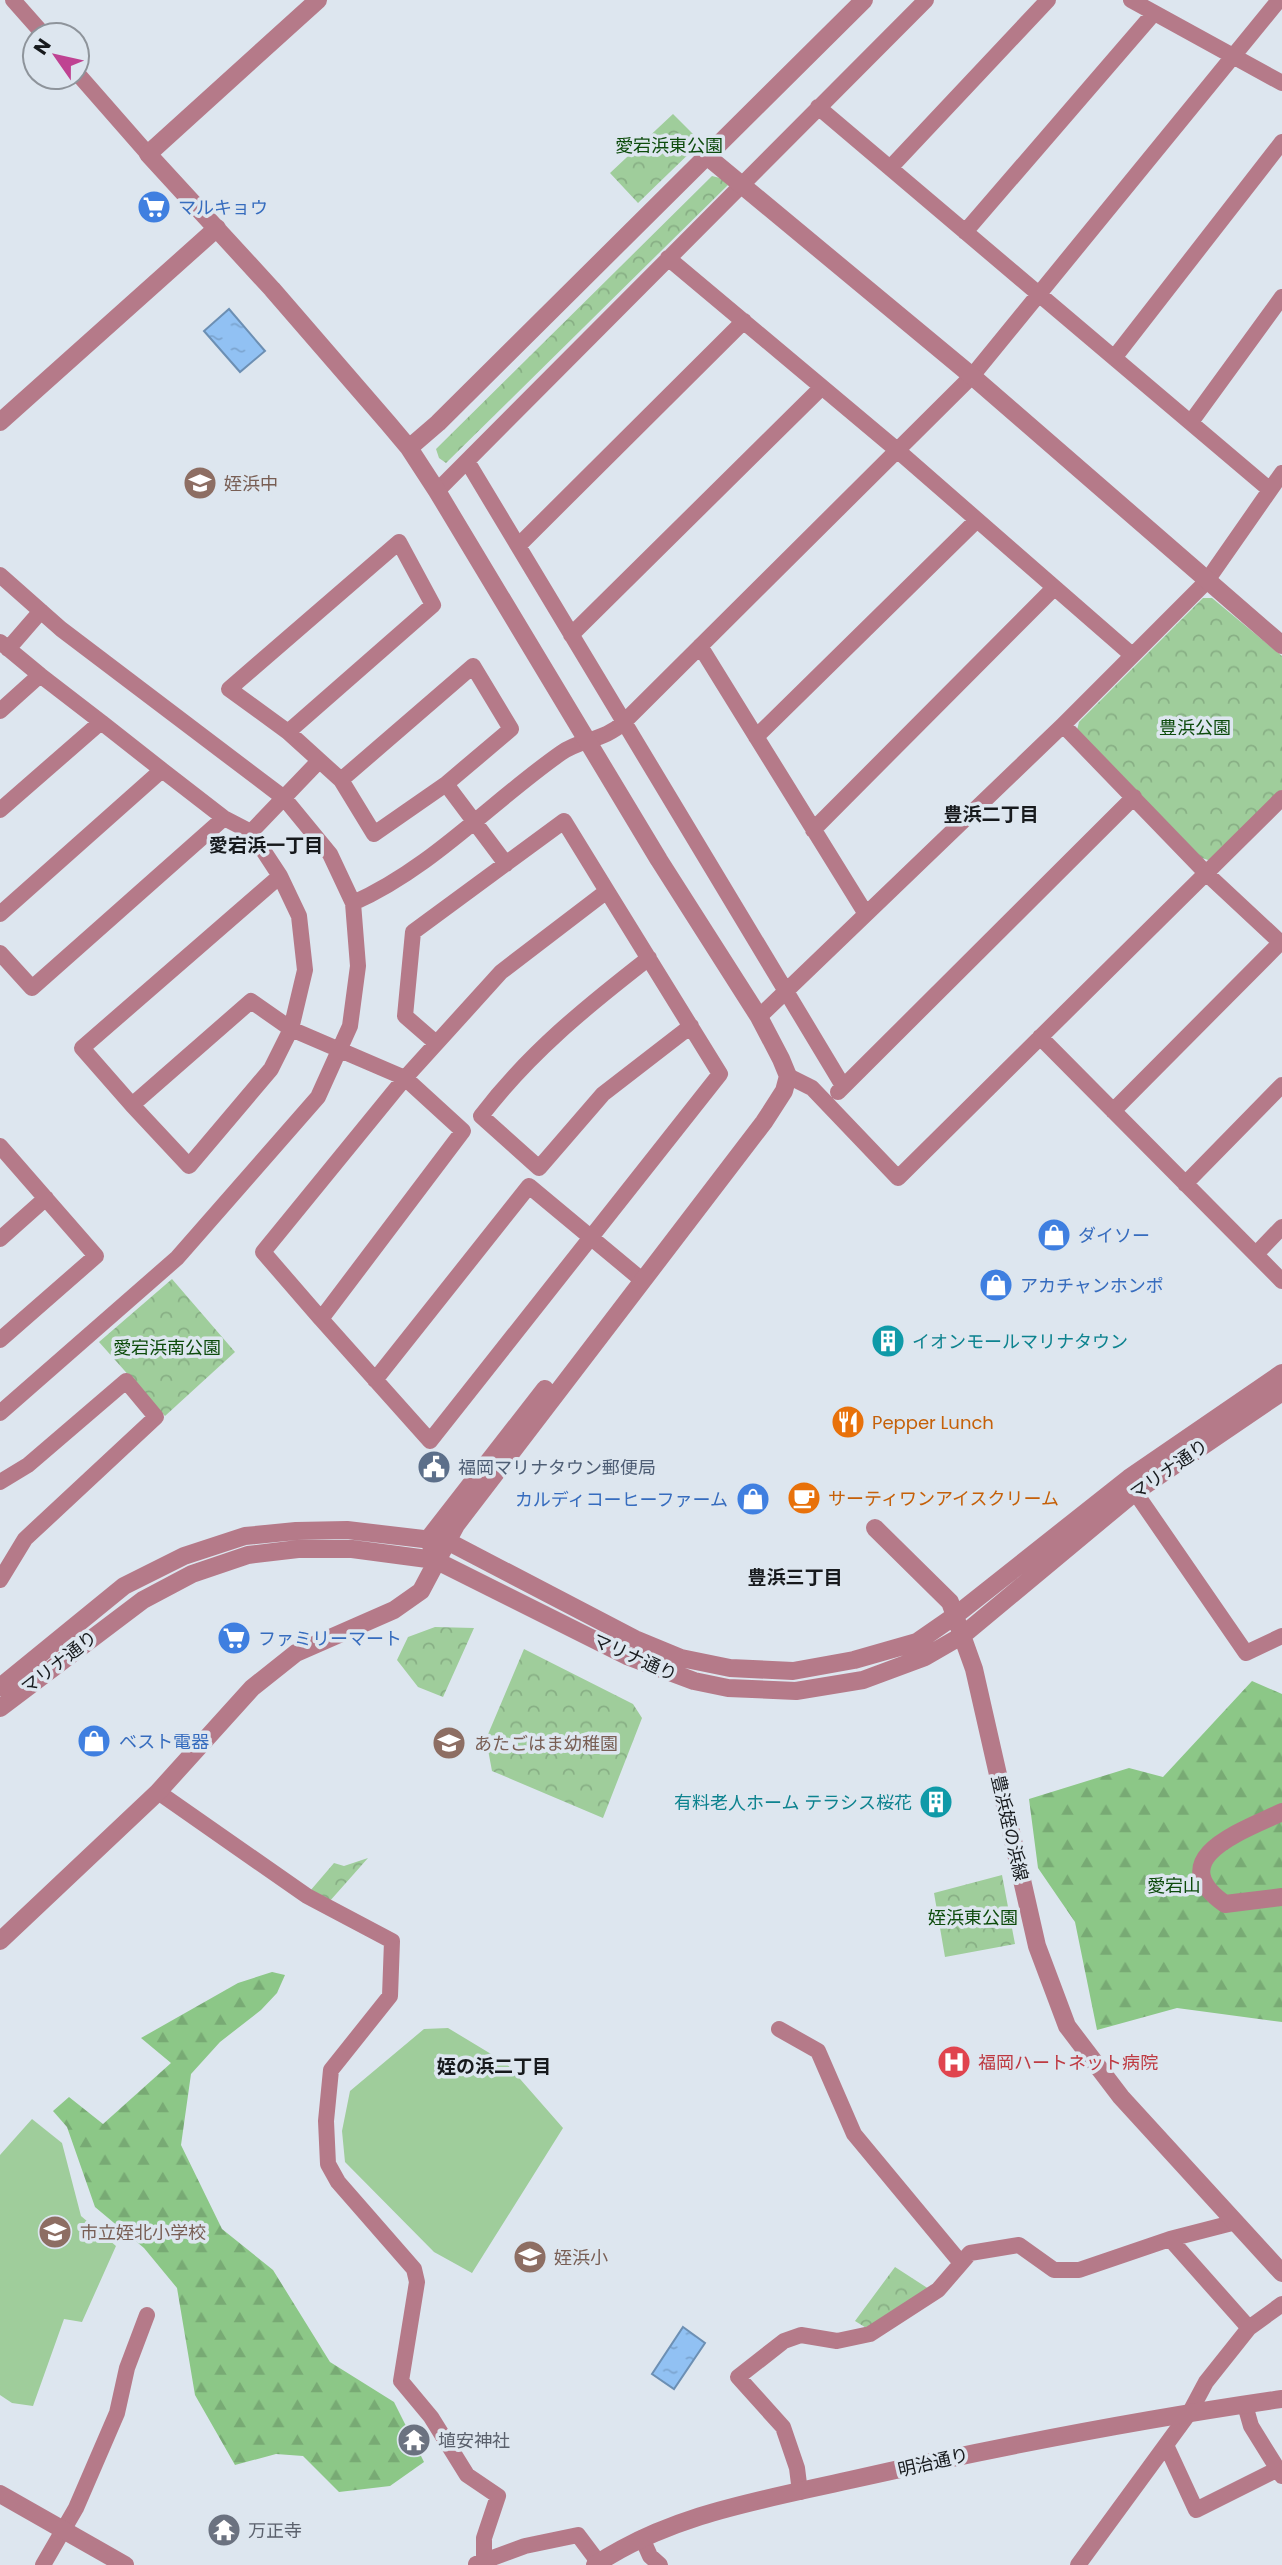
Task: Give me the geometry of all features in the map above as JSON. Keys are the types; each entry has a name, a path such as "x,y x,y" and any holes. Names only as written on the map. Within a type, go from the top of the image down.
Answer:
{"street":[{"path":"13,0 32,21"},
{"path":"148,154 318,0"},
{"path":"409,447 708,157 864,0"},
{"path":"437,491 926,0"},
{"path":"890,168 1048,0"},
{"path":"1131,0 1282,83"},
{"path":"353,903 380,891 476,824 564,751 611,734 623,723 972,376 1279,0"},
{"path":"965,232 1154,13"},
{"path":"91,89 405,458 583,744 759,1017 788,1076 812,1088 898,1178 1282,798"},
{"path":"818,107 1270,490"},
{"path":"1114,358 1282,142"},
{"path":"708,157 972,376 1206,582 1282,645"},
{"path":"0,422 214,231"},
{"path":"0,1941 158,1792 252,1688 296,1653 394,1609 421,1591 435,1560 449,1542 456,1525 747,1132 775,1090 777,1078 752,1027 409,447 214,231"},
{"path":"668,258 897,450 1132,655"},
{"path":"1191,422 1282,297"},
{"path":"518,546 744,321"},
{"path":"571,635 822,387"},
{"path":"467,461 843,1086"},
{"path":"759,1017 1063,725 1206,582 1282,473"},
{"path":"756,737 977,520"},
{"path":"288,732 433,605 399,542 229,690 288,732 341,780 374,834 446,784 511,729 473,666 341,780"},
{"path":"0,575 41,611 284,798 330,854 353,903 358,965 350,1026 317,1097 177,1258 0,1413"},
{"path":"813,830 1054,588"},
{"path":"41,611 4,645 224,818 251,832 280,876 299,916 305,970 291,1029 271,1069 189,1166 82,1048 280,876"},
{"path":"700,646 866,914"},
{"path":"0,710 40,675"},
{"path":"0,810 102,722"},
{"path":"1063,725 1207,874 1281,942 1113,1111"},
{"path":"251,832 319,761"},
{"path":"0,914 162,770"},
{"path":"446,784 506,864"},
{"path":"827,1103 1134,797"},
{"path":"0,953 32,988 224,818"},
{"path":"436,1043 405,1016 413,932 564,821 720,1074 430,1441 263,1252 405,1078 501,972 607,891"},
{"path":"649,958 569,1020 511,1076 481,1116 539,1168 603,1094 691,1026"},
{"path":"132,1105 251,1001 291,1029 405,1078 463,1131 321,1319"},
{"path":"1040,1037 1282,1281"},
{"path":"435,1560 429,1538 764,1122 784,1091 788,1076"},
{"path":"1185,1184 1282,1085"},
{"path":"0,1146 96,1256 0,1340"},
{"path":"376,1380 529,1186 638,1277"},
{"path":"0,1238 46,1198"},
{"path":"1256,1254 1282,1227"},
{"name":"マリナ通り","path":"0,1687 124,1586 184,1556 244,1536 296,1531 347,1530 449,1542 635,1639 681,1658 730,1668 793,1671 854,1660 917,1642 956,1615 1129,1478 1282,1373"},
{"path":"0,1482 28,1465 126,1381 156,1417 25,1539 0,1580"},
{"name":"マリナ通り","path":"0,1708 120,1615 192,1574 248,1555 298,1549 352,1549 435,1560 627,1656 677,1677 728,1688 796,1691 863,1680 925,1657 963,1635 1135,1492 1282,1391"},
{"path":"1135,1492 1246,1653 1282,1636"},
{"name":"豊浜姪の浜線","path":"875,1528 950,1602 956,1615 977,1682 1037,1946 1064,2018 1083,2049 1121,2097 1282,2273"},
{"path":"158,1792 307,1896 392,1941 390,1996 331,2070 326,2121 328,2164 338,2182 414,2269 417,2282 401,2381 431,2417 467,2475 498,2496 479,2563"},
{"path":"1282,1812 1213,1847 1202,1862 1201,1879 1210,1893 1224,1904 1282,1897"},
{"path":"779,2029 818,2051 854,2134 961,2263"},
{"path":"800,2492 797,2468 783,2427 738,2377 784,2341 802,2335 837,2341 870,2334 938,2290 970,2253 1019,2245 1054,2270 1079,2270 1170,2239 1236,2222"},
{"path":"1170,2239 1249,2328"},
{"path":"1078,2565 1190,2412 1206,2382 1249,2328 1282,2304"},
{"path":"43,2565 76,2508 117,2413 127,2368 147,2315"},
{"name":"明治通り","path":"597,2564 642,2538 732,2506 1009,2444 1190,2412 1282,2399"},
{"path":"1166,2445 1196,2510 1280,2473 1251,2426 1245,2404"},
{"path":"0,2494 125,2565"},
{"path":"479,2563 525,2546 578,2535 597,2564"},
{"path":"642,2538 650,2556 660,2565"}],"green space":[{"name":"愛宕浜東公園","path":"673,114 701,142 638,203 610,173"},
{"path":"712,176 724,179 728,185 446,463 439,458 436,449"},
{"name":"豊浜公園","path":"1203,598 1212,598 1282,656 1282,790 1211,861 1202,858 1077,730 1079,722"},
{"name":"愛宕浜南公園","path":"172,1279 235,1352 165,1416 99,1342"},
{"path":"435,1627 474,1628 443,1697 418,1687 397,1660 408,1637"},
{"path":"524,1649 633,1704 642,1718 603,1818 492,1771 486,1739"},
{"name":"愛宕山","path":"1252,1681 1282,1694 1282,2022 1177,2008 1097,2030 1075,1922 1038,1868 1029,1799 1129,1768 1163,1777"},
{"path":"368,1858 329,1902 310,1891 334,1863 344,1866"},
{"name":"姪浜東公園","path":"1002,1875 1015,1944 945,1957 934,1893"},
{"path":"272,1972 285,1975 277,1993 261,2010 220,2042 191,2074 181,2145 222,2229 273,2270 330,2362 394,2402 424,2462 390,2486 339,2492 303,2456 276,2454 235,2465 195,2395 177,2288 144,2248 95,2207 67,2127 53,2111 69,2097 103,2124 171,2063 141,2038 238,1983"},
{"path":"448,2028 506,2063 563,2128 472,2273 434,2252 345,2162 342,2131 350,2091 424,2029"},
{"name":"市立姪北小学校","path":"32,2119 62,2143 81,2216 116,2246 82,2322 64,2319 33,2406 12,2403 0,2395 0,2155"},
{"path":"895,2267 929,2289 868,2329 855,2321"}],"water":[{"path":"229,309 265,351 240,372 204,331"},
{"path":"683,2327 705,2343 674,2389 652,2374"}],"place":[{"name":"マルキョウ","path":"154,207"},
{"name":"姪浜中","path":"200,483"},
{"name":"ダイソー","path":"1054,1235"},
{"name":"アカチャンホンポ","path":"996,1285"},
{"name":"イオンモールマリナタウン","path":"888,1341"},
{"name":"Pepper Lunch","path":"848,1422"},
{"name":"福岡マリナタウン郵便局","path":"434,1467"},
{"name":"サーティワンアイスクリーム","path":"804,1498"},
{"name":"カルディコーヒーファーム","path":"753,1499"},
{"name":"ファミリーマート","path":"234,1638"},
{"name":"ベスト電器","path":"94,1741"},
{"name":"あたごはま幼稚園","path":"449,1743"},
{"name":"有料老人ホーム テラシス桜花","path":"936,1802"},
{"name":"福岡ハートネット病院","path":"954,2062"},
{"name":"市立姪北小学校","path":"55,2232"},
{"name":"姪浜小","path":"530,2257"},
{"name":"埴安神社","path":"414,2440"},
{"name":"万正寺","path":"224,2530"}],"district":[{"name":"豊浜二丁目","path":"991,814"},
{"name":"愛宕浜一丁目","path":"266,845"},
{"name":"豊浜三丁目","path":"795,1577"},
{"name":"姪の浜二丁目","path":"494,2066"}]}
